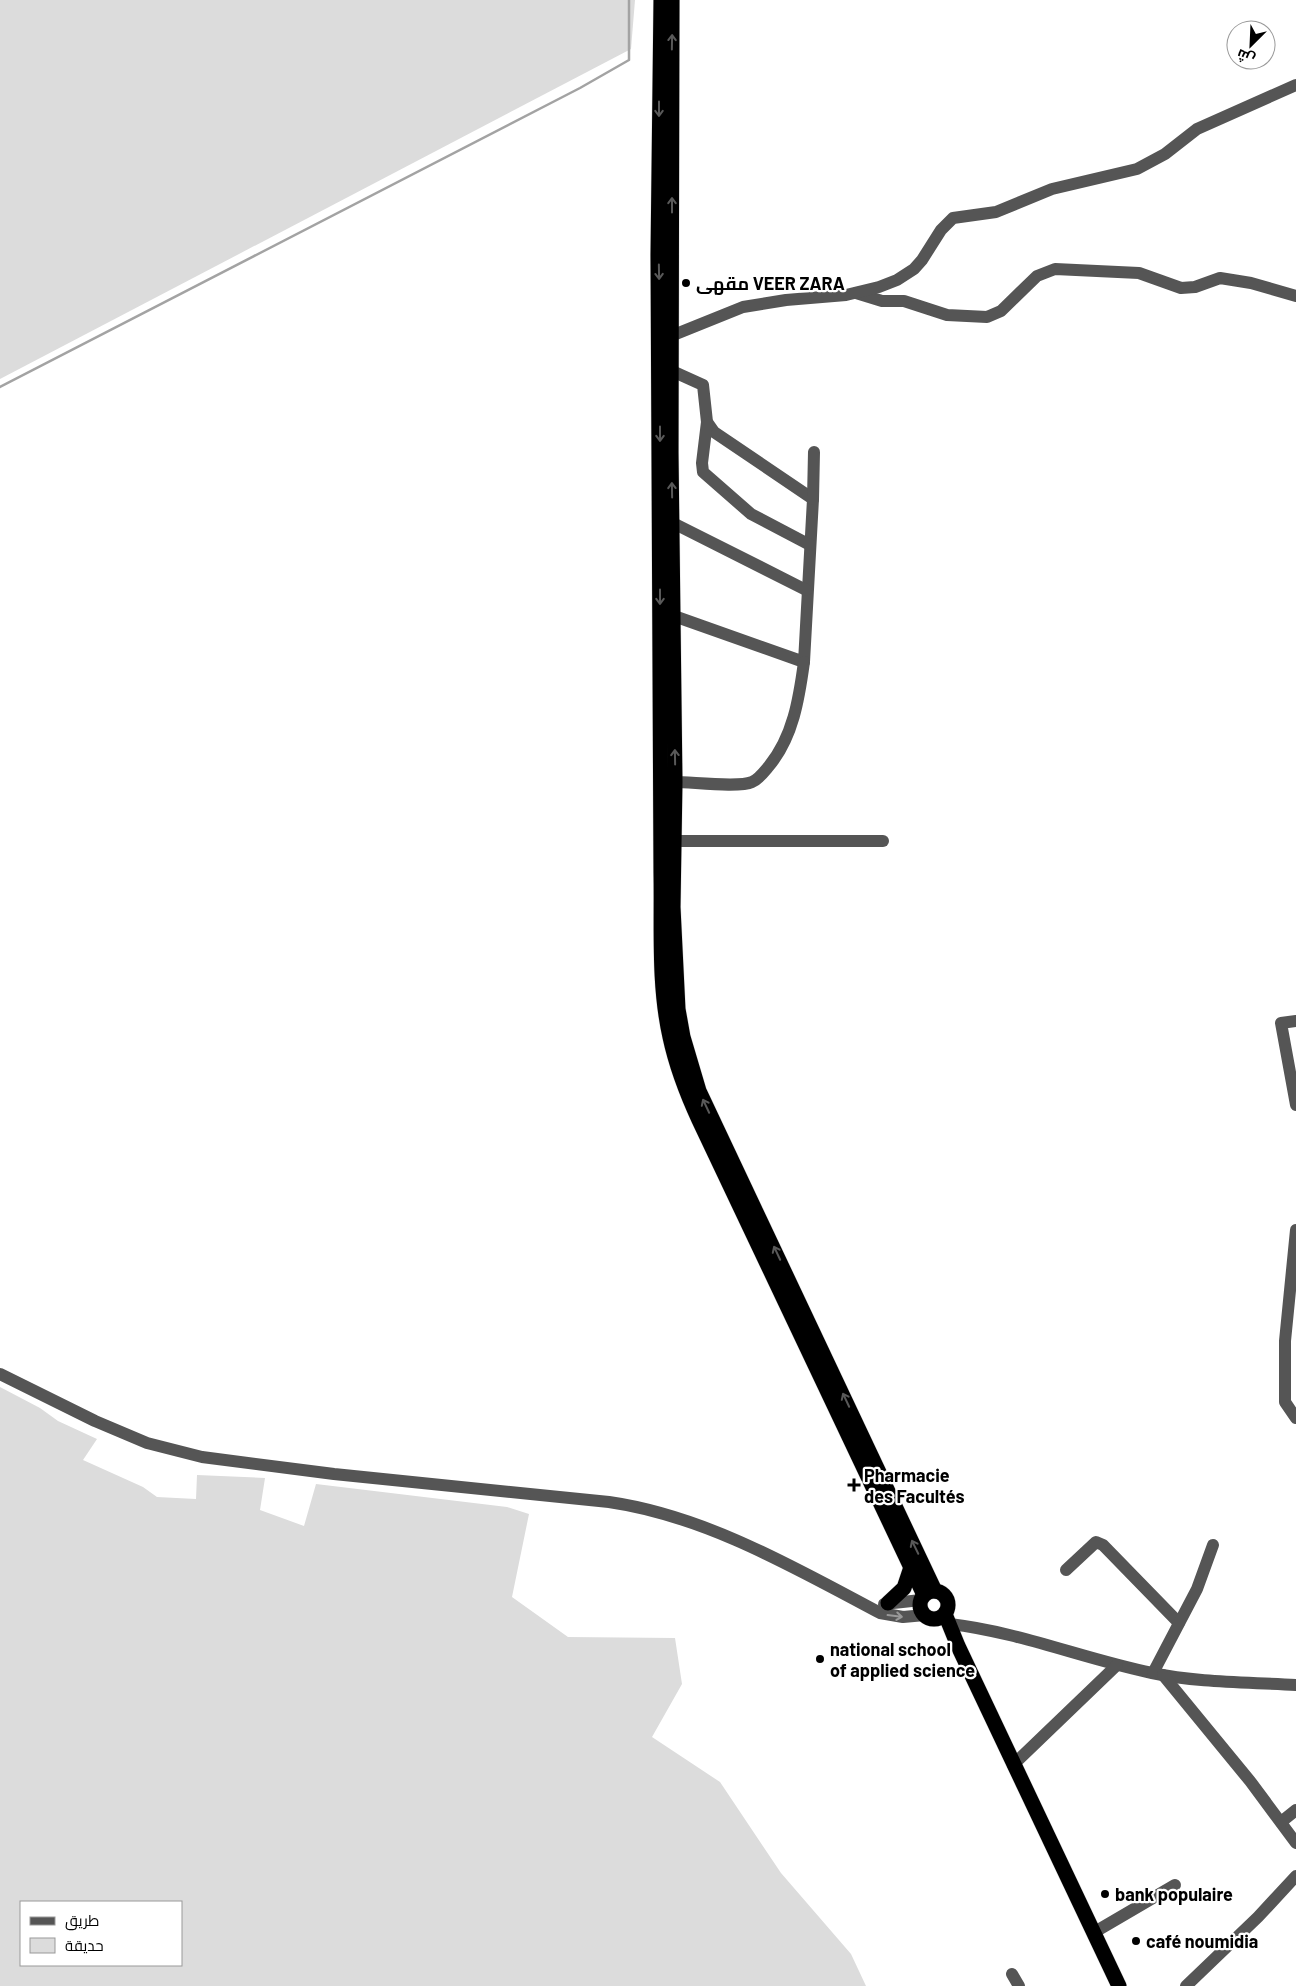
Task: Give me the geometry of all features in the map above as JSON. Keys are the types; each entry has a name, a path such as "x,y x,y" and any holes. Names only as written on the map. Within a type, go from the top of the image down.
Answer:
{"highway":[{"path":"661,0 658,265 661,873 662,971 670,1037 688,1095 699,1120 911,1567 927,1596"},
{"path":"672,0 671,336 675,782 673,907 678,1009 682,1036 699,1091 927,1596"},
{"path":"888,1603 904,1588 911,1567"},
{"path":"939,1618 948,1604 940,1592 927,1596 920,1608 939,1618 958,1646 1119,1986"}],"street":[{"path":"671,336 742,308 786,300 856,293 897,280 914,269 922,260 940,230 953,218 996,212 1046,191 1137,169 1164,154 1197,129 1296,85"},
{"path":"856,293 882,301 904,301 948,315 987,317 1001,312 1037,276 1055,270 1139,273 1181,288 1195,287 1220,278 1251,283 1296,296"},
{"path":"672,371 704,384 707,422 702,463 703,472 751,514 810,545"},
{"path":"707,422 714,432 813,499"},
{"path":"675,782 744,784 759,778 780,752 787,738 800,693 804,662 814,452"},
{"path":"673,523 806,590"},
{"path":"674,616 804,662"},
{"path":"673,841 883,842"},
{"path":"1296,1021 1281,1023 1296,1105"},
{"path":"1296,1230 1294,1268 1285,1341 1285,1402 1296,1418"},
{"path":"0,1374 95,1421 147,1442 202,1457 334,1474 609,1502 650,1510 688,1522 745,1545 867,1606 891,1616 939,1618 1007,1634 1116,1665 1158,1674 1296,1684"},
{"path":"1066,1570 1090,1546 1096,1542 1103,1545 1179,1623"},
{"path":"1158,1674 1179,1623 1197,1589 1213,1545"},
{"path":"867,1606 927,1596"},
{"path":"1013,1765 1116,1665"},
{"path":"1158,1674 1281,1822 1296,1843"},
{"path":"1281,1822 1296,1810"},
{"path":"1186,1986 1258,1917 1296,1876"},
{"path":"1093,1933 1175,1885"},
{"path":"1012,1974 1019,1986"}],"green space":[{"path":"0,0 635,0 631,49 0,379"},
{"path":"0,1387 40,1408 58,1421 97,1439 83,1460 143,1487 157,1497 196,1499 197,1475 265,1478 260,1510 304,1526 316,1484 507,1507 529,1514 512,1597 568,1637 675,1638 682,1684 652,1737 720,1782 781,1873 851,1954 866,1986 0,1986"}],"waterway":[{"path":"0,387 580,88 629,60 629,0"}],"place":[{"name":"مقهى VEER ZARA","path":"686,283"},
{"name":"Pharmacie des Facultés","path":"854,1485"},
{"name":"national school of applied science","path":"820,1659"},
{"name":"bank populaire","path":"1105,1894"},
{"name":"café noumidia","path":"1136,1941"}]}
